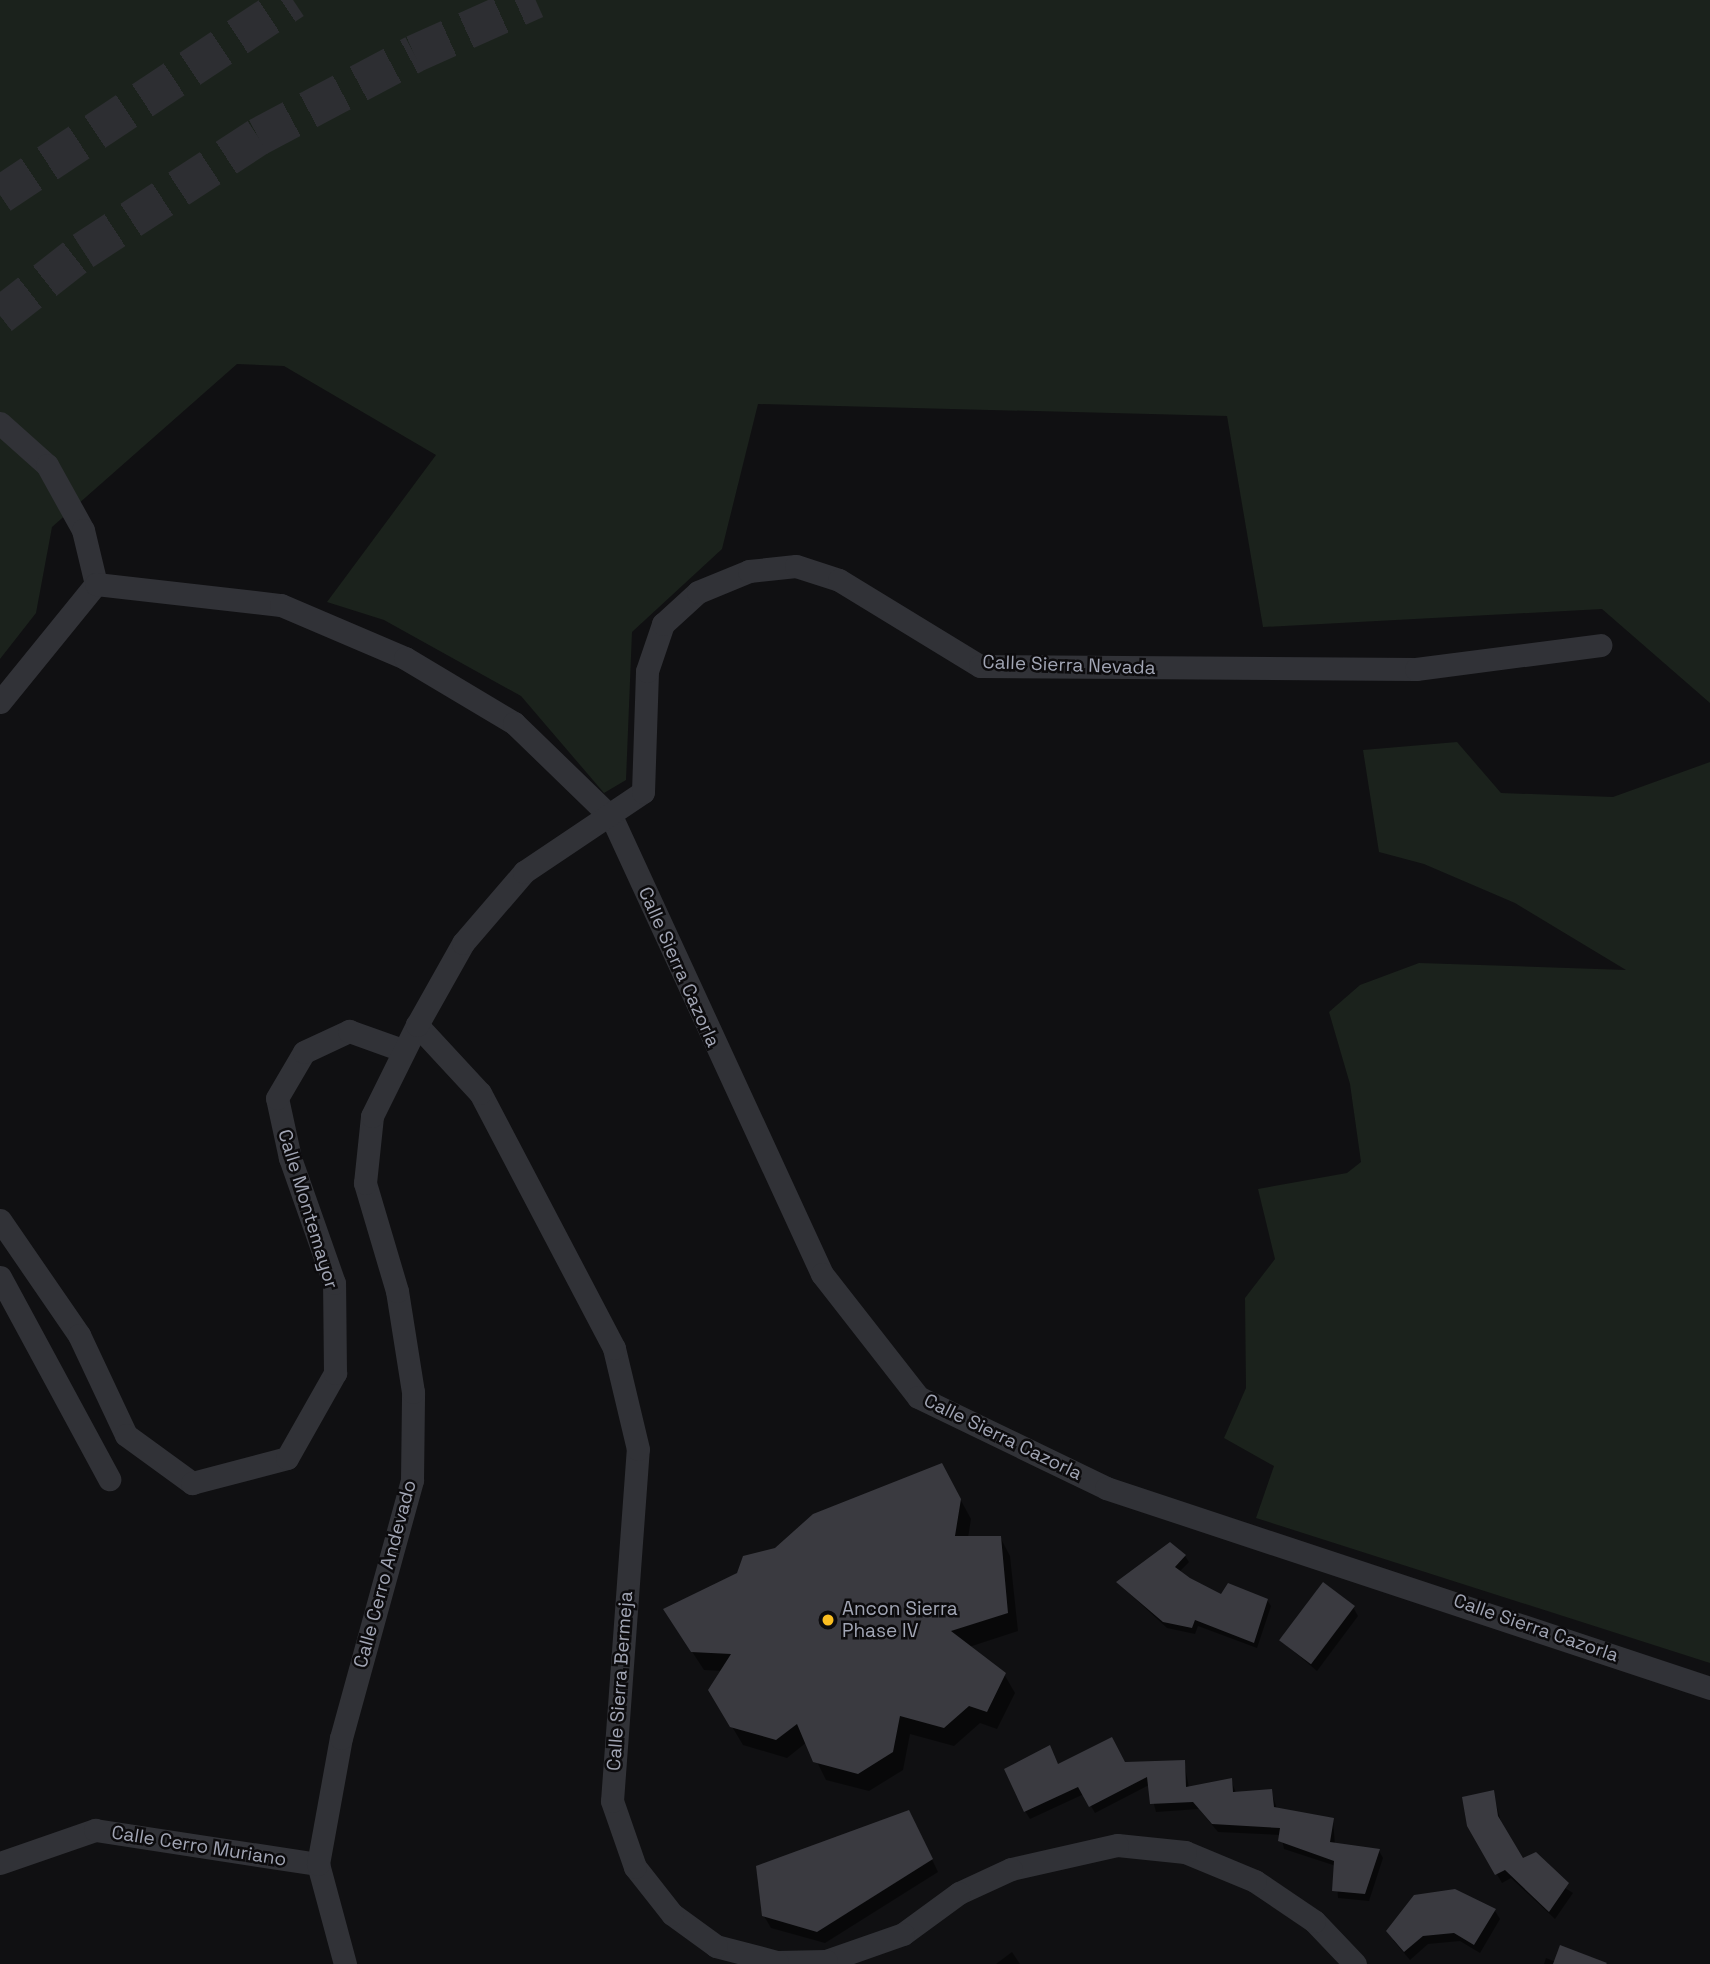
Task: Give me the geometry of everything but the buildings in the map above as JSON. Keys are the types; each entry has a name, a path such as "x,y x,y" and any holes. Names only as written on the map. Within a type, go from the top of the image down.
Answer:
{"street":[{"path":"0,423 47,466 83,530 96,584"},
{"name":"Calle Sierra Nevada","path":"612,818 643,792 647,671 663,624 698,592 749,571 796,566 839,580 980,666 1416,669 1600,645"},
{"path":"0,702 96,584"},
{"path":"96,584 281,605 405,658 514,723 612,818 524,872 463,943 417,1025"},
{"name":"Calle Sierra Cazorla","path":"612,818 821,1274 918,1397 1106,1488 1710,1688"},
{"name":"Calle Cerro Andevado","path":"345,1964 318,1864 341,1738 412,1480 413,1392 399,1304 365,1183 372,1116 402,1049 417,1025"},
{"name":"Calle Sierra Bermeja","path":"417,1025 480,1093 614,1348 638,1449 612,1801 635,1867 671,1914 716,1946 777,1962 826,1961 903,1934 959,1894 1011,1869 1117,1845 1185,1852 1255,1881 1314,1921 1355,1964"},
{"name":"Calle Montemayor","path":"0,1220 79,1335 127,1435 192,1483 287,1458 335,1373 334,1283 290,1158 277,1098 304,1052 349,1031 402,1049"},
{"path":"0,1276 109,1479"},
{"name":"Calle Cerro Muriano","path":"0,1863 95,1830 318,1864"}],"shaded area":[{"path":"0,0 1710,0 1710,703 1602,609 1263,627 1227,416 758,404 722,549 632,632 626,780 604,793 521,696 384,620 327,602 436,455 284,366 237,364 52,527 36,613 0,659"},
{"path":"1457,742 1501,793 1613,797 1710,762 1710,1663 1256,1518 1274,1466 1224,1438 1246,1388 1245,1298 1275,1259 1258,1189 1347,1173 1361,1162 1350,1084 1329,1012 1360,985 1419,963 1626,970 1515,903 1424,864 1379,852 1363,750"}],"tunnel":[{"path":"0,195 293,0"},
{"path":"0,316 83,251 258,137 414,54 535,0"}],"place":[{"name":"Ancon Sierra Phase IV","path":"828,1620"}]}
